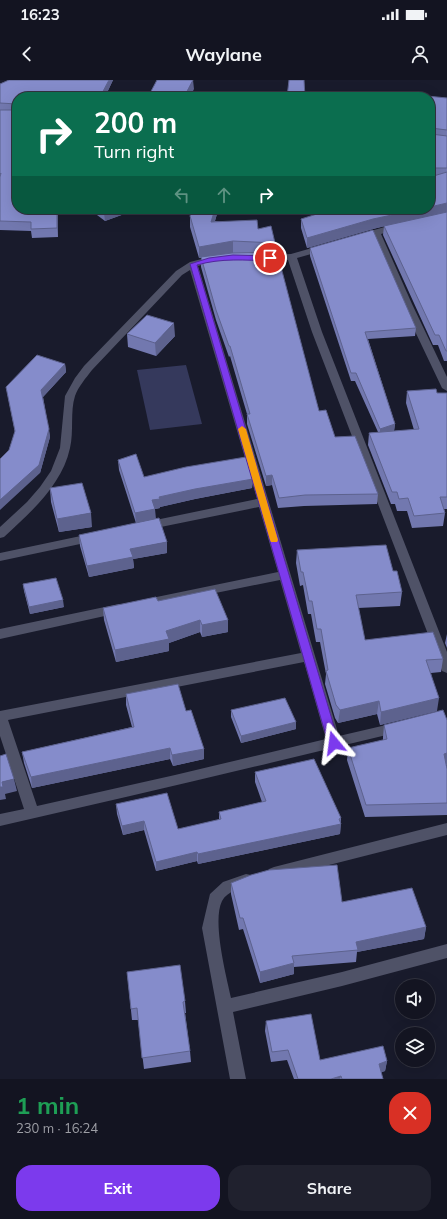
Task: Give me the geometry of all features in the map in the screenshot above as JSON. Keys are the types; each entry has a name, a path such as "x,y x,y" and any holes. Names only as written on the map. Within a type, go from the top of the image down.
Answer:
{"street":[{"path":"348,240 412,224"},
{"path":"376,232 407,304 447,388"},
{"path":"252,257 292,257 334,244"},
{"path":"292,257 317,332 447,668"},
{"path":"0,534 44,490 56,471 65,448 70,396 88,368 179,273 193,264 202,261 225,258"},
{"path":"193,264 334,743"},
{"path":"132,529 263,502"},
{"path":"0,558 109,534"},
{"path":"0,634 284,575"},
{"path":"32,813 0,716 308,656"},
{"path":"0,820 334,743 409,724"},
{"path":"238,1079 210,928 214,899 221,892 237,882 447,829"},
{"path":"224,1007 342,979 447,951"}],"shaded area":[{"path":"186,365 202,424 150,430 137,370"}],"building":[{"path":"9,80 109,80 103,92 12,92 12,104 0,103 0,84"},
{"path":"157,80 193,80 187,92 151,92"},
{"path":"289,80 304,80 305,92 288,92"},
{"path":"435,97 447,98 447,130 435,128"},
{"path":"0,110 12,110 12,214 57,214 57,228 31,229 31,222 0,221"},
{"path":"435,134 447,136 447,168 435,168"},
{"path":"447,172 447,203 435,206 435,176"},
{"path":"447,212 446,351 439,335 435,335 384,226"},
{"path":"191,214 213,214 211,222 257,220 258,229 271,226 275,243 233,241 199,247 190,216"},
{"path":"317,214 396,214 373,219 307,238 301,219"},
{"path":"373,230 416,328 365,332 395,424 380,429 356,373 351,373 310,248"},
{"path":"277,252 319,411 326,410 335,437 355,436 378,494 305,495 279,498 272,475 266,476 247,414 250,414 230,346 216,310 201,257 232,253"},
{"path":"147,315 174,323 155,343 127,334"},
{"path":"37,355 65,364 41,390 49,429 39,465 0,500 0,459 9,450 15,431 6,387"},
{"path":"436,389 437,393 447,393 447,497 440,497 445,513 414,516 408,498 399,499 397,492 392,492 369,433 419,429 407,391"},
{"path":"136,454 144,477 186,467 246,457 253,479 159,497 160,499 152,500 155,509 135,513 118,460"},
{"path":"82,483 91,513 57,519 50,488"},
{"path":"159,518 167,542 130,549 133,557 87,566 79,535"},
{"path":"386,545 393,571 397,571 402,592 356,595 365,640 433,632 443,659 426,660 439,698 381,712 379,701 340,710 336,705 326,671 328,670 321,629 317,629 312,601 309,601 297,550"},
{"path":"56,578 63,600 29,607 23,584"},
{"path":"215,589 228,620 202,625 200,620 166,631 169,639 115,650 103,608 156,597 158,601"},
{"path":"178,684 186,711 191,710 204,749 172,755 170,748 31,777 22,752 134,727 126,694"},
{"path":"285,698 296,722 241,736 231,710"},
{"path":"443,710 447,720 447,753 444,754 447,769 447,803 366,805 348,748 387,739 384,725"},
{"path":"6,754 14,779 2,782 3,787 0,787 0,756"},
{"path":"314,759 341,818 339,819 341,824 198,854 197,852 156,862 144,821 122,826 116,804 167,793 178,829 221,819 219,812 266,801 255,772"},
{"path":"337,865 342,902 412,888 426,927 356,942 358,950 292,956 294,963 260,972 243,918 240,918 231,883 269,870"},
{"path":"180,965 185,1001 183,1002 190,1051 142,1058 137,1008 131,1009 127,972"},
{"path":"311,1014 320,1060 383,1046 387,1061 379,1064 383,1079 342,1079 341,1076 331,1079 298,1079 288,1050 272,1052 266,1021"}],"slow traffic":[{"path":"242,429 274,540"}],"route":[{"path":"270,258 218,258 193,264 334,743"}]}
